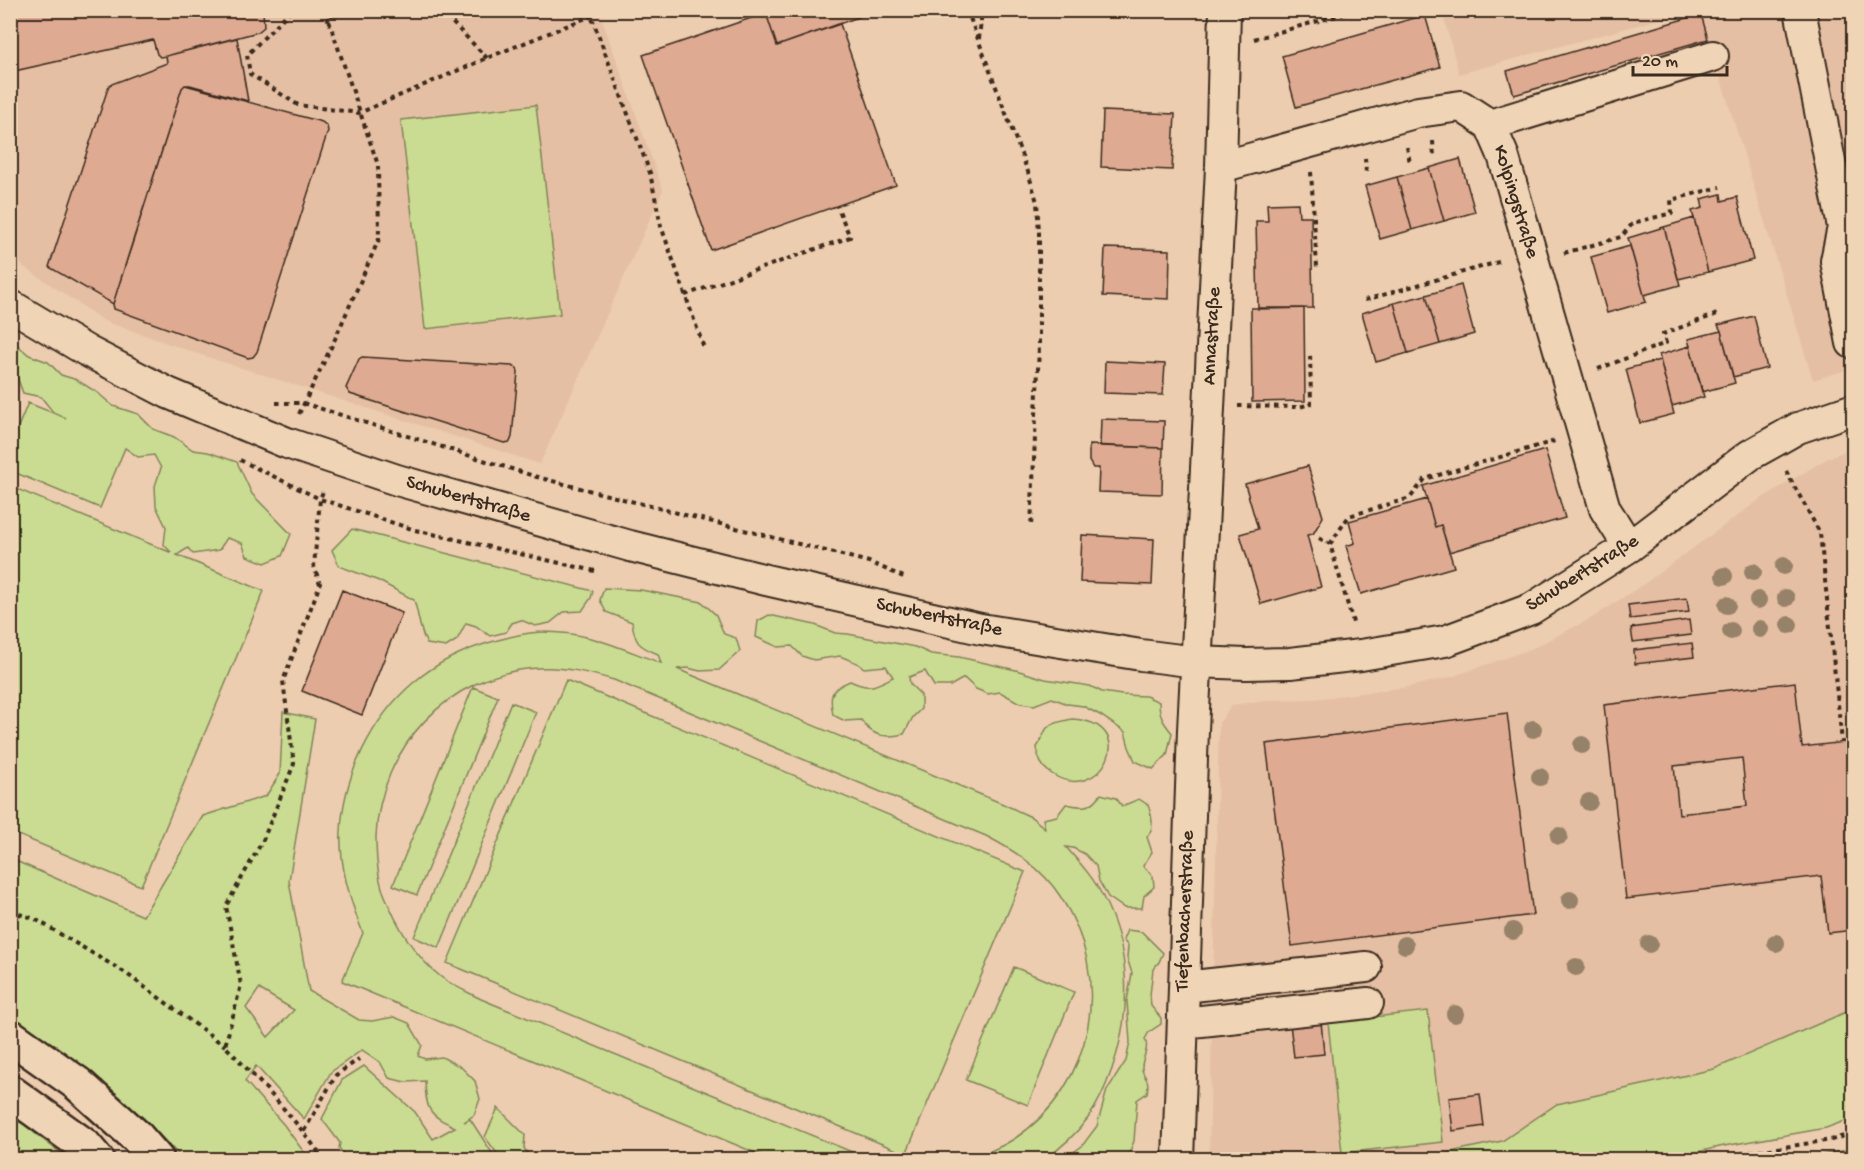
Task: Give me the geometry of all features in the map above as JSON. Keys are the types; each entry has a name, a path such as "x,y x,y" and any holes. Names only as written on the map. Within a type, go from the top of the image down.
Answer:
{"highway":[{"path":"10,1036 78,1084 137,1137 158,1160"},
{"path":"10,1092 85,1146 97,1160"}],"street":[{"name":"Annastraße","path":"1196,662 1221,167 1225,10"},
{"path":"1800,10 1843,226 1836,261 1852,343"},
{"path":"1490,125 1713,56"},
{"name":"Kolpingstraße","path":"1221,167 1418,112 1461,106 1490,125 1503,155 1605,509 1629,547"},
{"name":"Schubertstraße","path":"10,305 87,351 168,393 287,443 488,506 630,546 766,580 981,629 1196,662 1290,663 1361,655 1445,641 1531,609 1629,547 1750,456 1798,428 1854,409"},
{"name":"Tiefenbacherstraße","path":"1178,1160 1196,662"},
{"path":"1184,987 1366,967"},
{"path":"1183,1023 1368,1003"}],"path":[{"path":"291,10 247,55 250,74 298,105 360,112 590,13 651,173 661,226 704,348"},
{"path":"287,443 303,403 380,239 378,165 329,21 322,10"},
{"path":"329,21 335,10"},
{"path":"440,10 486,58"},
{"path":"967,10 1028,172 1037,202 1039,347 1031,527"},
{"path":"979,43 982,10"},
{"path":"1224,47 1358,10"},
{"path":"1309,142 1317,267"},
{"path":"1365,300 1532,257 1621,237 1633,223 1672,213 1671,200 1720,187"},
{"path":"686,295 850,237 837,206"},
{"path":"1568,381 1666,343 1664,333 1720,313"},
{"path":"1210,406 1299,407 1311,404 1310,352"},
{"path":"267,403 303,403 537,477 869,562 916,582"},
{"path":"1330,544 1349,516 1410,498 1425,479 1583,433"},
{"path":"225,1046 241,985 226,906 262,840 294,764 283,681 320,584 314,566 320,499 336,460"},
{"path":"1783,465 1820,533 1842,742"},
{"path":"1319,538 1330,544 1355,628"},
{"path":"1344,630 1362,628"},
{"path":"10,910 35,919 124,972 225,1046 265,1086 304,1131 324,1160"},
{"path":"304,1131 336,1075 359,1059"},
{"path":"1697,1160 1831,1140 1854,1133"}],"shaded area":[{"path":"1442,10 1689,11 1459,74"},
{"path":"10,11 599,11 663,190 540,464 201,355 104,321 11,258"},
{"path":"1700,11 1853,11 1853,368 1813,380"},
{"path":"11,357 29,367 11,414"},
{"path":"1853,448 1853,1009 1714,1069 1557,1104 1502,1141 1450,1152 1435,1159 1209,1160 1219,723 1232,705 1273,700 1314,699 1408,687 1451,677 1531,649 1590,619 1644,584 1759,500 1828,458"}],"green space":[{"path":"536,105 560,314 425,329 401,120"},
{"path":"10,339 29,355 48,362 61,375 77,380 113,406 138,414 153,429 174,437 193,450 208,452 237,462 252,494 291,534 282,556 265,563 247,556 242,543 227,538 219,550 193,554 188,548 177,555 264,591 141,886 11,832 10,486 172,553 164,545 166,527 156,506 155,486 161,468 154,455 138,457 125,448 100,508 11,471 11,444 28,403 66,418 53,412 41,397 23,393 16,374 11,373"},
{"path":"352,529 593,591 582,611 564,612 550,623 535,626 521,620 512,623 506,632 490,636 476,626 466,623 457,640 446,647 427,644 414,600 379,581 339,566 332,550"},
{"path":"604,588 641,590 702,602 716,615 724,634 736,638 740,651 719,670 677,669 1001,803 1031,817 1045,828 1043,819 1057,816 1066,804 1090,805 1101,794 1116,798 1122,806 1139,799 1148,805 1152,826 1147,837 1152,852 1143,866 1153,876 1154,887 1144,896 1142,908 1124,908 1108,897 1099,881 1096,866 1085,854 1066,847 1094,882 1112,916 1123,958 1125,1003 1119,1047 1102,1094 1083,1124 1057,1150 1045,1159 968,1159 1009,1142 1041,1117 1063,1090 1078,1060 1088,1027 1091,994 1087,960 1077,927 1060,896 1045,877 1017,854 986,836 614,680 586,673 567,669 538,668 505,673 475,684 448,700 425,721 405,745 390,773 380,804 376,836 377,864 381,884 400,926 414,949 431,969 450,983 481,999 869,1159 770,1159 342,981 363,933 344,870 341,844 343,811 347,790 362,750 385,713 398,697 432,669 475,647 515,636 543,632 575,635 604,642 661,663 658,654 646,649 636,639 632,622 606,612 600,600"},
{"path":"769,615 815,625 835,633 915,647 931,654 959,657 1045,679 1090,686 1102,692 1146,696 1159,702 1162,719 1172,733 1167,755 1153,769 1135,761 1125,732 1083,706 1068,704 1052,698 1034,705 1020,703 1000,692 988,694 976,689 964,678 950,686 934,686 925,671 909,677 910,684 921,695 921,709 913,717 904,734 879,735 865,726 861,720 845,721 833,715 831,698 838,687 850,681 862,686 872,686 893,677 886,666 864,668 840,656 814,660 802,656 792,646 778,647 756,637 758,621"},
{"path":"566,680 1025,872 906,1154 447,963"},
{"path":"473,687 498,697 417,895 393,885"},
{"path":"511,702 536,712 439,948 414,937"},
{"path":"283,712 315,719 289,881 309,991 359,1020 372,1021 394,1017 409,1023 422,1045 418,1056 425,1059 442,1057 461,1067 475,1081 480,1099 474,1115 464,1122 470,1119 496,1159 347,1159 339,1148 340,1143 322,1119 342,1080 364,1066 415,1112 433,1139 455,1127 439,1119 431,1111 426,1099 425,1081 405,1082 389,1078 380,1062 362,1050 331,1072 304,1119 256,1066 245,1081 284,1125 309,1159 183,1159 143,1118 102,1082 11,1015 11,859 143,916 203,816 266,796 280,774","holes":["259,989 294,1010 268,1037 246,1008"]},
{"path":"1072,719 1094,724 1106,734 1110,747 1107,760 1098,772 1086,779 1070,781 1045,769 1039,759 1037,747 1049,726"},
{"path":"1127,930 1142,932 1163,953 1153,969 1150,995 1151,1006 1161,1018 1161,1024 1149,1032 1145,1039 1142,1069 1148,1088 1147,1093 1137,1100 1134,1141 1128,1156 1118,1159 1064,1159 1082,1146 1097,1126 1107,1090 1126,1061 1130,1042 1127,1001 1132,973 1127,958 1128,946 1123,940"},
{"path":"1014,967 1074,992 1028,1105 966,1080"},
{"path":"1853,1009 1853,1118 1826,1128 1666,1159 1435,1159 1450,1152 1502,1141 1557,1104 1714,1069"},
{"path":"1428,1011 1443,1142 1342,1153 1328,1022"},
{"path":"498,1108 525,1135 524,1148 531,1159 501,1159 485,1137"},
{"path":"11,1117 23,1124 68,1159 11,1159"},
{"path":"1853,1149 1853,1159 1802,1159"}],"building":[{"path":"10,10 263,10 264,27 258,32 166,56 160,57 157,54 153,40 10,72"},
{"path":"765,10 878,10 777,46"},
{"path":"766,13 777,46 840,24 896,185 711,250 643,55"},
{"path":"1701,14 1708,39 1514,95 1507,71"},
{"path":"1425,15 1440,67 1296,107 1282,56"},
{"path":"237,38 248,101 190,85 182,88 113,304 49,267 109,85 167,63 166,56"},
{"path":"185,85 322,122 327,126 328,131 257,352 253,357 248,358 114,309 113,304 129,253 182,88"},
{"path":"1103,111 1175,114 1172,170 1101,167"},
{"path":"1460,159 1475,212 1444,221 1429,168"},
{"path":"1429,168 1444,221 1412,230 1397,177"},
{"path":"1397,177 1412,230 1380,239 1365,186"},
{"path":"1721,194 1722,201 1737,197 1753,260 1708,272 1692,211 1703,208 1701,199"},
{"path":"1298,203 1299,216 1311,216 1313,308 1258,309 1256,221 1268,221 1267,204"},
{"path":"1694,218 1708,272 1678,279 1664,227"},
{"path":"1664,227 1680,285 1644,295 1628,238"},
{"path":"1630,246 1646,302 1607,313 1591,257"},
{"path":"1105,248 1170,250 1169,299 1103,296"},
{"path":"1461,285 1474,334 1440,344 1426,295"},
{"path":"1426,295 1440,344 1408,353 1394,303"},
{"path":"1394,303 1408,353 1376,362 1362,313"},
{"path":"1251,308 1304,308 1305,401 1252,402"},
{"path":"1754,316 1767,368 1733,377 1718,325"},
{"path":"1721,331 1735,383 1702,392 1688,339"},
{"path":"1690,346 1704,397 1672,406 1659,355"},
{"path":"362,357 517,368 510,442 504,443 350,394 346,388"},
{"path":"1660,360 1674,414 1640,423 1626,369"},
{"path":"1105,361 1165,364 1163,395 1104,393"},
{"path":"1101,419 1164,421 1163,448 1100,446"},
{"path":"1089,445 1163,448 1162,494 1098,492 1099,468 1093,468 1089,461"},
{"path":"1545,450 1565,518 1449,552 1441,525 1435,527 1423,486"},
{"path":"1308,466 1323,517 1313,534 1307,535 1321,587 1261,604 1240,534 1258,529 1245,484"},
{"path":"1427,499 1435,527 1441,525 1454,567 1361,594 1346,546 1355,543 1349,521"},
{"path":"1082,535 1154,539 1152,585 1080,582"},
{"path":"342,590 402,613 362,715 302,691"},
{"path":"1687,598 1689,612 1630,619 1628,605"},
{"path":"1689,620 1691,635 1633,642 1631,628"},
{"path":"1692,643 1694,657 1635,664 1634,650"},
{"path":"1795,682 1802,747 1854,741 1854,930 1828,933 1821,876 1626,899 1604,705","holes":["1742,758 1747,806 1679,814 1674,766"]},
{"path":"1507,713 1533,915 1292,946 1266,744"},
{"path":"1321,1021 1324,1054 1294,1057 1290,1024"},
{"path":"1480,1094 1484,1126 1453,1131 1449,1098"}]}
